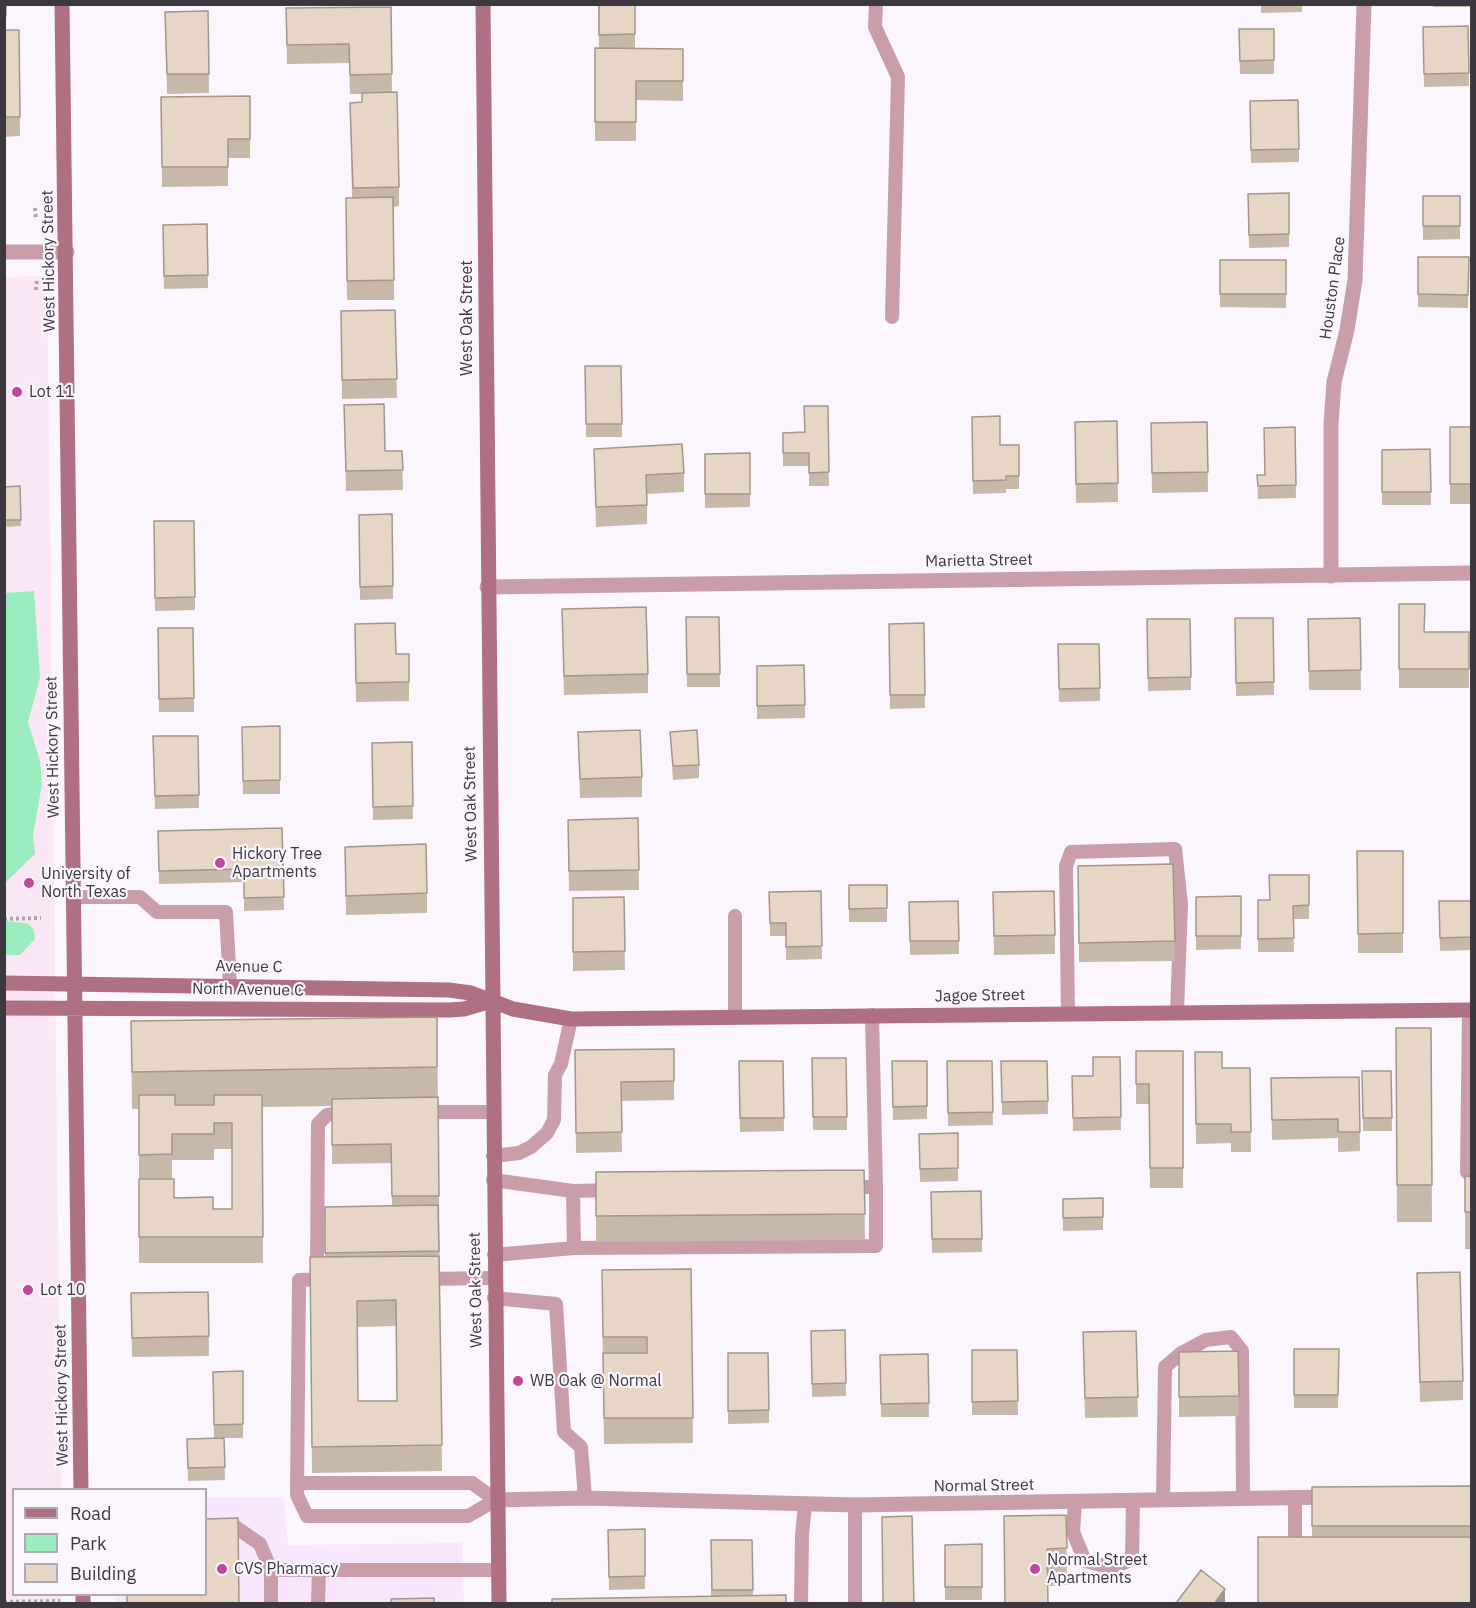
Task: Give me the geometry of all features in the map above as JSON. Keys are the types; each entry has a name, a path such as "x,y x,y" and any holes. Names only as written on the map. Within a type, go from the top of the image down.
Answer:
{"main road":[{"name":"West Hickory Street","path":"63,4 81,1488"},
{"name":"West Oak Street","path":"483,4 492,1112 499,1604"},
{"name":"Avenue C","path":"4,982 449,990 471,993 491,1001"},
{"name":"North Avenue C","path":"4,1008 74,1006 449,1010 464,1009 491,1001"},
{"name":"Jagoe Street","path":"491,1001 513,1009 572,1019 1470,1010"}],"street":[{"name":"Houston Place","path":"1331,576 1331,424 1334,382 1347,330 1355,280 1364,4"},
{"path":"4,252 67,252"},
{"name":"Marietta Street","path":"487,587 1472,573"},
{"name":"Normal Street","path":"496,1500 585,1498 855,1505 1342,1497"}],"lane":[{"path":"876,4 875,27 898,77 892,317"},
{"path":"1068,1014 1066,866 1071,852 1175,849 1181,904 1177,1012"},
{"path":"73,897 140,897 157,912 226,912 230,985"},
{"path":"735,916 735,1017"},
{"path":"1467,1172 1470,1010"},
{"path":"494,1255 574,1248 876,1246 872,1015"},
{"path":"493,1156 519,1153 531,1147 547,1132 554,1120 555,1075 572,1019"},
{"path":"317,1280 318,1124 327,1115 336,1112 359,1112"},
{"path":"406,1112 492,1112"},
{"path":"493,1180 573,1191 631,1190"},
{"path":"829,1188 876,1187"},
{"path":"573,1191 574,1248"},
{"path":"410,1279 494,1278"},
{"path":"297,1483 472,1483 496,1500 468,1516 307,1516 297,1496 297,1483 299,1280 340,1279"},
{"path":"494,1298 556,1304 564,1432 581,1447 585,1498"},
{"path":"1163,1499 1165,1367 1180,1354 1206,1340 1231,1337 1242,1351 1243,1497"},
{"path":"1295,1497 1295,1563"},
{"path":"1075,1502 1073,1532 1085,1561 1113,1568 1132,1559 1134,1500"},
{"path":"801,1604 805,1504"},
{"path":"855,1505 855,1604"},
{"path":"207,1526 234,1526 260,1544 271,1570 271,1604"},
{"path":"271,1570 498,1570"},
{"path":"318,1604 319,1570"}],"path":[{"path":"35,208 36,220"},
{"path":"36,290 37,279"},
{"path":"4,919 41,918"},
{"path":"37,1596 37,1602"},
{"path":"4,1602 60,1601"}],"shaded area":[{"name":"University of North Texas","path":"47,276 61,1488 12,1488 12,1596 62,1596 62,1604 4,1603 4,277"},
{"path":"207,1497 284,1497 288,1545 462,1543 464,1603 116,1604 115,1596 207,1596"}],"green space":[{"path":"34,591 40,678 28,722 40,761 42,784 33,836 35,854 5,883 5,593"},
{"path":"5,921 27,923 34,929 35,939 20,955 5,955"}],"building":[{"path":"4,4 6,4 6,16 4,16"},
{"path":"599,4 635,4 635,34 599,35"},
{"path":"391,7 392,74 350,75 349,44 287,45 286,8"},
{"path":"208,11 209,74 167,74 165,12"},
{"path":"1468,26 1469,73 1424,74 1423,27"},
{"path":"1239,29 1274,29 1274,60 1240,61"},
{"path":"4,30 19,30 20,117 4,117"},
{"path":"595,48 683,49 683,81 636,81 636,122 595,122"},
{"path":"397,92 399,187 353,188 350,103 362,102 362,93"},
{"path":"250,96 250,139 228,139 228,167 162,167 161,97"},
{"path":"1298,100 1299,149 1251,150 1250,101"},
{"path":"1289,193 1289,234 1249,235 1248,194"},
{"path":"1423,196 1460,196 1460,226 1423,226"},
{"path":"393,197 394,280 347,281 346,198"},
{"path":"207,224 208,275 164,276 163,225"},
{"path":"1418,257 1469,257 1468,295 1418,294"},
{"path":"1220,260 1286,260 1286,294 1220,294"},
{"path":"395,310 397,379 342,380 341,311"},
{"path":"585,366 621,366 622,424 586,424"},
{"path":"384,404 385,451 402,451 403,470 346,471 344,405"},
{"path":"804,406 828,406 829,472 809,473 809,453 783,453 783,433 805,432"},
{"path":"1000,416 1000,445 1019,445 1019,476 1006,476 1006,480 973,481 972,417"},
{"path":"1117,421 1118,483 1076,484 1075,422"},
{"path":"1207,422 1208,472 1152,473 1151,423"},
{"path":"1295,427 1296,485 1258,486 1257,475 1265,475 1264,428"},
{"path":"1450,427 1472,427 1472,484 1450,484"},
{"path":"682,444 684,473 646,475 647,505 596,507 594,449"},
{"path":"1430,449 1431,492 1382,492 1382,450"},
{"path":"750,453 750,494 705,494 705,454"},
{"path":"20,486 21,520 4,520 4,487"},
{"path":"392,514 393,586 360,587 359,515"},
{"path":"154,521 194,521 195,597 155,598"},
{"path":"1399,604 1425,604 1424,632 1469,632 1469,669 1399,669"},
{"path":"646,607 648,674 564,676 562,609"},
{"path":"686,617 719,617 720,674 687,674"},
{"path":"1235,618 1273,618 1274,682 1236,683"},
{"path":"1360,618 1361,670 1309,671 1308,619"},
{"path":"1147,619 1190,619 1191,677 1148,678"},
{"path":"395,623 396,654 409,654 409,682 356,683 355,624"},
{"path":"924,623 925,695 890,695 889,624"},
{"path":"158,628 193,628 194,698 159,699"},
{"path":"1058,644 1099,644 1100,688 1059,689"},
{"path":"804,665 805,705 757,706 757,666"},
{"path":"280,726 280,780 243,781 242,727"},
{"path":"640,730 642,777 580,779 578,732"},
{"path":"697,730 699,765 673,766 670,732"},
{"path":"153,736 198,736 199,795 155,796"},
{"path":"412,742 413,806 373,807 372,743"},
{"path":"638,818 639,870 569,871 568,820"},
{"name":"Hickory Tree Apartments","path":"282,828 284,897 244,898 244,869 159,871 158,831"},
{"path":"426,844 427,893 346,896 345,847"},
{"path":"1357,851 1403,851 1403,933 1358,934"},
{"path":"1173,864 1175,941 1079,943 1078,866"},
{"path":"1269,875 1309,875 1309,905 1293,906 1294,938 1258,939 1258,900 1270,900"},
{"path":"849,885 887,885 887,908 849,909"},
{"path":"821,891 822,946 786,947 786,923 770,923 769,892"},
{"path":"1054,891 1055,935 994,936 993,892"},
{"path":"1241,896 1241,936 1196,936 1196,897"},
{"path":"624,897 625,951 573,952 573,898"},
{"path":"958,901 959,941 910,941 909,902"},
{"path":"1439,901 1472,901 1472,937 1440,938"},
{"path":"437,1017 437,1067 132,1072 131,1021"},
{"path":"1396,1028 1431,1028 1432,1185 1397,1185"},
{"path":"674,1049 674,1081 621,1082 622,1132 576,1133 575,1050"},
{"path":"1136,1051 1183,1051 1183,1168 1150,1168 1149,1084 1136,1084"},
{"path":"1195,1052 1222,1052 1222,1068 1250,1068 1251,1132 1231,1132 1231,1124 1196,1124"},
{"path":"1093,1057 1120,1057 1121,1117 1073,1118 1072,1076 1093,1076"},
{"path":"812,1058 846,1058 847,1117 813,1117"},
{"path":"739,1061 783,1061 784,1118 740,1118"},
{"path":"892,1061 927,1061 927,1106 893,1107"},
{"path":"947,1061 992,1061 993,1112 948,1113"},
{"path":"1001,1061 1047,1061 1048,1101 1002,1102"},
{"path":"1362,1071 1391,1071 1392,1118 1363,1118"},
{"path":"1359,1077 1360,1132 1338,1132 1338,1119 1272,1120 1271,1078"},
{"path":"139,1095 175,1095 175,1105 214,1105 214,1095 262,1095 263,1237 139,1237 139,1179 174,1179 174,1198 213,1197 213,1209 232,1209 232,1123 214,1123 214,1134 172,1134 172,1154 139,1155"},
{"path":"438,1097 439,1196 392,1196 391,1144 332,1145 332,1099"},
{"path":"958,1133 958,1168 920,1169 919,1134"},
{"path":"864,1170 865,1214 596,1216 596,1172"},
{"path":"1465,1176 1472,1177 1472,1212 1465,1212"},
{"path":"981,1191 982,1239 932,1239 931,1192"},
{"path":"1103,1198 1103,1217 1063,1218 1063,1199"},
{"path":"438,1205 439,1251 325,1253 325,1207"},
{"path":"439,1256 442,1445 312,1447 310,1257","holes":["396,1300 397,1401 358,1401 357,1301"]},
{"path":"691,1269 693,1418 604,1418 603,1353 647,1353 647,1337 603,1337 602,1270"},
{"path":"1460,1272 1463,1381 1420,1382 1417,1273"},
{"path":"208,1292 209,1336 132,1338 131,1293"},
{"path":"845,1330 846,1383 812,1384 811,1331"},
{"path":"1136,1331 1138,1397 1085,1398 1083,1332"},
{"path":"1294,1349 1339,1349 1338,1395 1294,1395"},
{"path":"972,1350 1017,1350 1018,1401 972,1402"},
{"path":"1238,1351 1239,1396 1179,1397 1179,1352"},
{"path":"728,1353 768,1353 769,1410 728,1411"},
{"path":"928,1354 929,1403 881,1404 880,1355"},
{"path":"243,1371 243,1424 214,1425 213,1372"},
{"path":"224,1438 225,1467 188,1468 187,1439"},
{"path":"1472,1486 1472,1526 1312,1526 1312,1487"},
{"path":"1066,1515 1067,1548 1047,1549 1048,1604 1005,1604 1004,1516"},
{"path":"912,1516 914,1604 883,1604 882,1517"},
{"name":"CVS Pharmacy","path":"238,1518 239,1604 127,1604 127,1596 207,1596 207,1519"},
{"path":"645,1529 645,1576 609,1577 608,1530"},
{"path":"1258,1537 1472,1537 1472,1604 1258,1604"},
{"path":"711,1540 752,1540 753,1590 712,1590"},
{"path":"982,1544 982,1587 945,1587 945,1545"},
{"path":"1201,1570 1225,1589 1214,1604 1177,1604 1176,1603"},
{"path":"786,1595 786,1604 552,1604 552,1599"},
{"path":"434,1598 434,1604 391,1604 391,1599"}],"place":[{"name":"Lot 11","path":"17,392"},
{"name":"Hickory Tree Apartments","path":"220,863"},
{"name":"University of North Texas","path":"29,883"},
{"name":"Lot 10","path":"28,1290"},
{"name":"WB Oak @ Normal","path":"518,1381"},
{"name":"CVS Pharmacy","path":"222,1569"},
{"name":"Normal Street Apartments","path":"1035,1569"}]}
